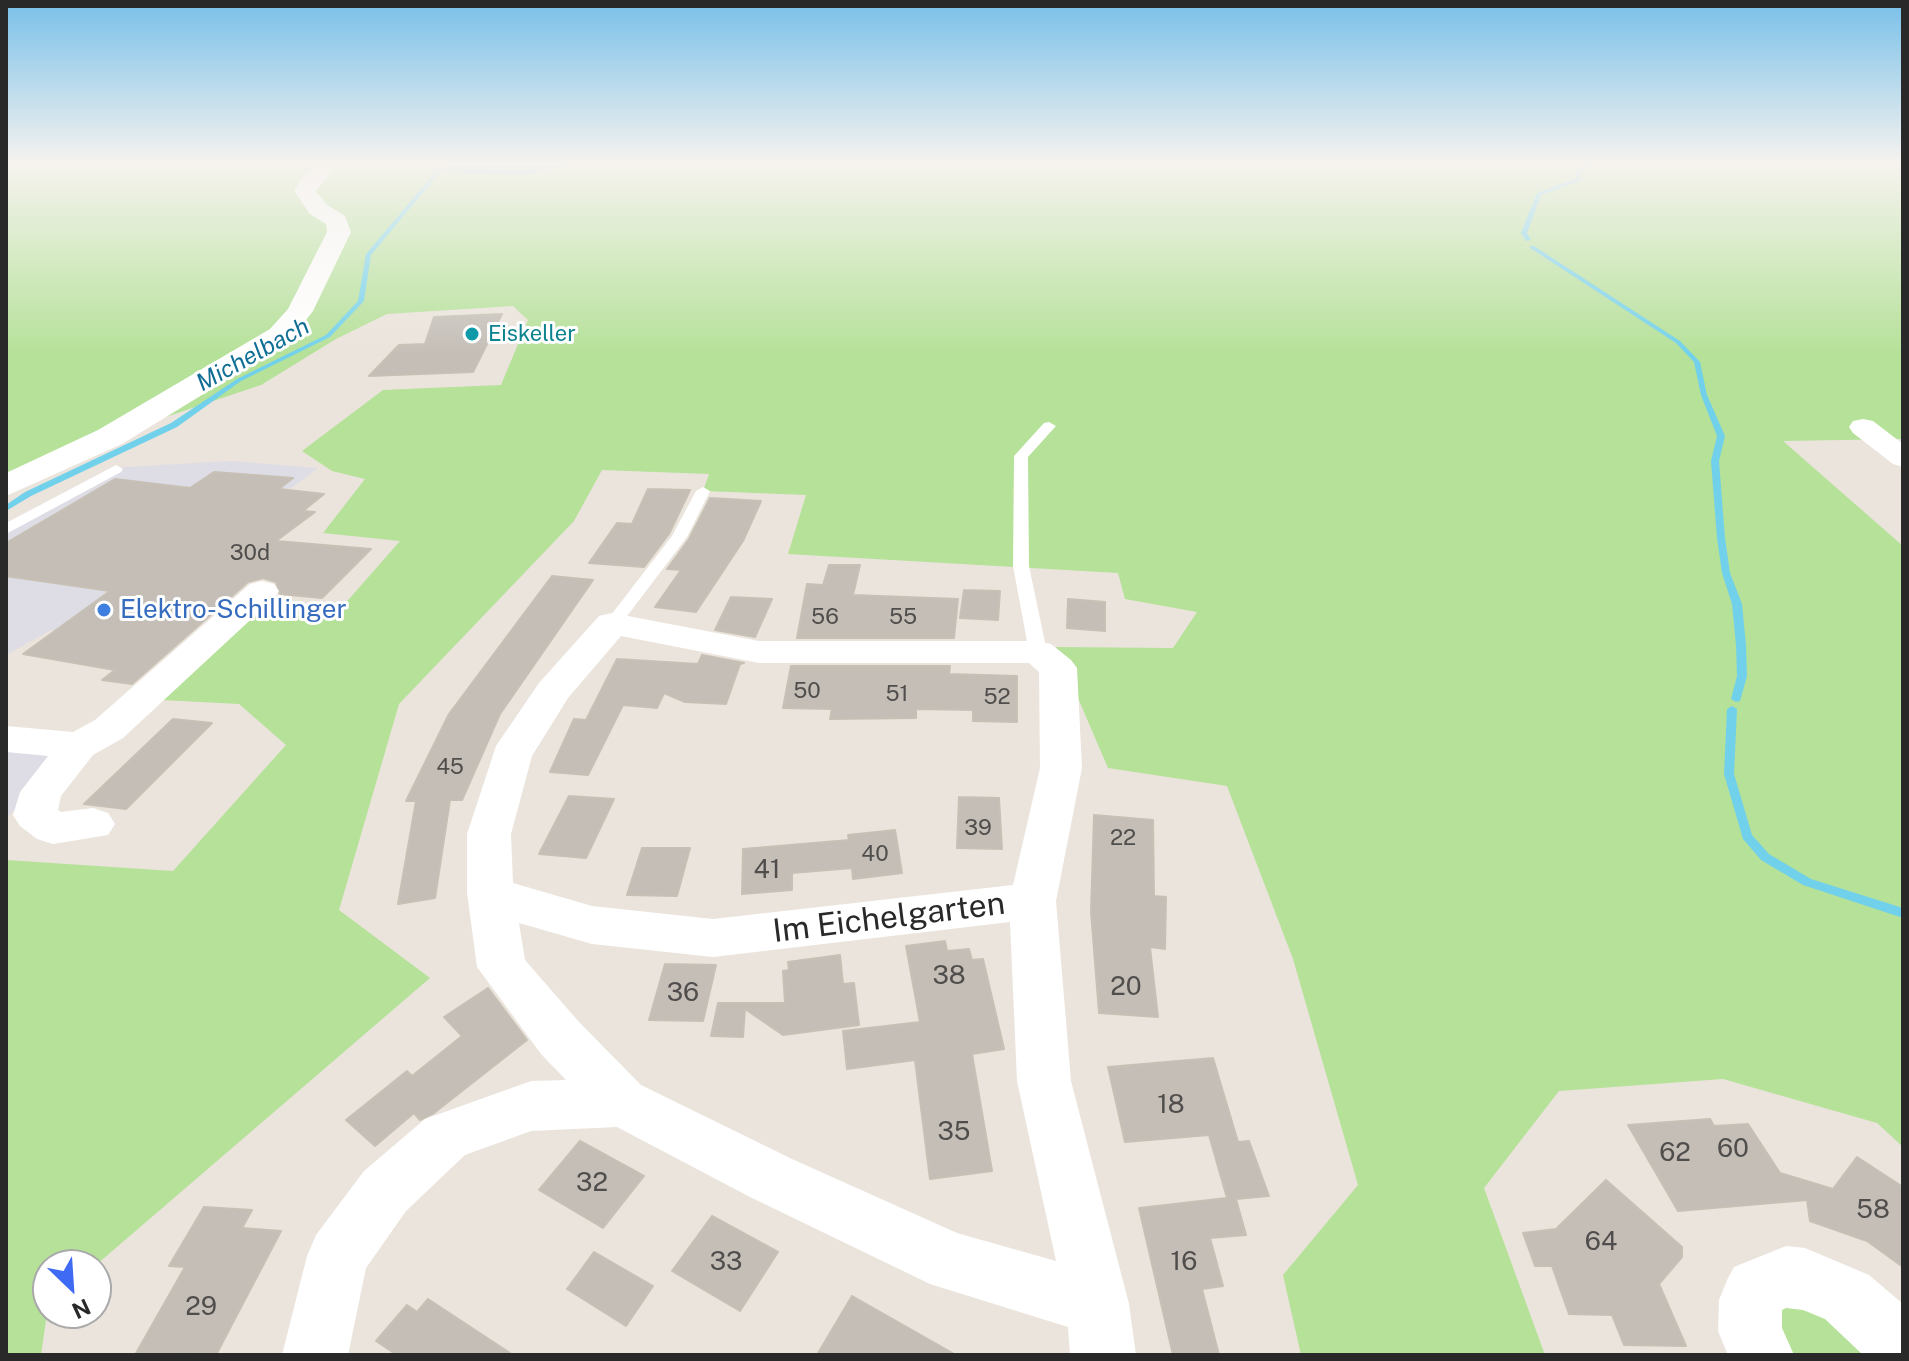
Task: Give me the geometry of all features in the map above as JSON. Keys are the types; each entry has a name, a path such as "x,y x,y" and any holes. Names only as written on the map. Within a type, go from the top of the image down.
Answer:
{"street":[{"path":"6,486 122,431 280,335 300,311 338,229"},
{"path":"1863,427 1903,458"},
{"path":"93,824 53,828 35,815 41,792 79,746 109,729 262,591"},
{"path":"1038,652 759,652 612,624 553,691 511,756 489,834 490,893 502,967 560,1038 622,1102 771,1178 1100,1330"},
{"name":"Im Eichelgarten","path":"490,893 534,910 592,925 713,938 1033,901 1061,768 1062,742 1058,668 1038,652"},
{"path":"6,739 79,746"},
{"path":"1033,901 1044,1081 1100,1330"},
{"path":"315,1355 338,1256 385,1191 445,1137 531,1106 622,1102"},
{"path":"1761,1355 1750,1331 1750,1300 1756,1289 1769,1281 1786,1277 1805,1279 1847,1297 1885,1331 1901,1355"}],"lane":[{"name":"Im Eichelgarten","path":"1038,652 1021,566 1021,456 1049,426"},
{"path":"6,529 116,469"},
{"path":"612,624 679,537 703,491"}],"shaded area":[{"path":"231,461 318,468 143,598 120,640 51,630 6,655 6,523 110,468"},
{"path":"6,739 79,746 6,818"}],"green space":[{"path":"6,229 1903,229 1903,439 1783,441 1903,546 1903,1147 1877,1123 1723,1079 1559,1091 1484,1188 1545,1355 1301,1355 1283,1275 1358,1185 1293,959 1227,786 1108,768 1056,647 1173,648 1197,612 1125,599 1118,573 788,554 806,495 703,491 709,474 602,470 574,521 399,704 339,910 430,978 112,1251 32,1249 32,1329 45,1329 41,1355 6,1355 6,860 173,871 286,745 239,704 142,699 247,605 335,615 400,541 323,533 365,479 332,471 302,451 383,390 501,385 528,320 513,306 387,314 336,339 261,385 103,438 6,479"},
{"path":"1769,1281 1901,1355 1761,1355"}],"building":[{"path":"502,314 473,372 369,376 399,345 425,344 434,317"},
{"path":"214,472 293,478 279,489 324,494 303,511 315,512 276,541 371,549 322,598 280,594 276,582 263,578 248,582 132,684 102,680 115,670 23,654 110,591 6,576 6,543 115,479 190,488"},
{"path":"648,489 690,490 669,534 644,567 589,563 617,523 632,524"},
{"path":"710,498 761,501 743,541 696,612 655,607 681,570 667,569 689,539"},
{"path":"829,565 860,565 853,595 958,599 954,638 797,638 807,584 823,585"},
{"path":"552,576 593,580 500,714 462,800 450,800 435,898 398,904 416,801 406,801 449,714"},
{"path":"964,590 1000,591 998,620 960,618"},
{"path":"731,597 772,599 755,637 715,630"},
{"path":"1068,599 1105,602 1105,631 1067,628"},
{"path":"702,655 744,663 740,664 726,704 685,702 664,693 657,708 623,705 588,775 550,772 574,719 586,720 617,659 698,664"},
{"path":"791,666 950,666 949,674 1017,676 1017,722 973,721 973,710 916,709 916,718 830,719 832,709 783,708"},
{"path":"173,719 212,723 126,809 84,804"},
{"path":"569,796 614,799 586,858 539,854"},
{"path":"959,797 999,798 1002,849 957,848"},
{"path":"1094,815 1153,820 1154,896 1166,897 1165,949 1150,947 1158,1017 1099,1013 1091,912"},
{"path":"895,830 902,873 853,879 852,868 792,873 792,890 742,894 743,849 849,840 848,835"},
{"path":"642,848 690,848 677,896 627,895"},
{"path":"945,941 947,951 969,949 972,960 983,959 1004,1049 972,1054 992,1171 930,1179 915,1060 847,1069 843,1031 920,1022 906,946"},
{"path":"840,955 843,984 854,983 859,1025 783,1035 745,1009 743,1037 711,1036 718,1003 785,1003 783,971 789,970 788,962"},
{"path":"665,964 716,965 703,1021 649,1020"},
{"path":"488,988 527,1040 434,1113 420,1120 414,1113 375,1146 346,1120 407,1071 412,1076 462,1036 444,1017"},
{"path":"1213,1058 1238,1142 1249,1141 1269,1196 1236,1199 1246,1235 1210,1238 1223,1286 1202,1289 1219,1355 1173,1355 1139,1208 1227,1198 1209,1135 1125,1142 1108,1067"},
{"path":"1710,1119 1714,1126 1748,1124 1780,1173 1833,1189 1857,1157 1903,1187 1903,1267 1867,1241 1810,1221 1807,1200 1678,1211 1628,1125"},
{"path":"580,1141 644,1176 603,1228 539,1190"},
{"path":"1606,1180 1682,1247 1682,1257 1659,1284 1686,1346 1624,1345 1612,1315 1569,1314 1552,1266 1535,1266 1523,1233 1556,1229"},
{"path":"204,1207 252,1210 242,1228 281,1231 217,1353 135,1355 185,1267 169,1266"},
{"path":"712,1216 778,1252 740,1311 672,1271"},
{"path":"594,1252 653,1286 626,1326 567,1289"},
{"path":"852,1296 956,1355 817,1355"},
{"path":"428,1299 513,1355 397,1355 376,1341 407,1305 417,1312"}],"waterway":[{"name":"Michelbach","path":"6,509 28,494 174,425 239,380 328,336 361,301 368,255 390,229"},
{"path":"1526,229 1524,233 1528,240"},
{"path":"1532,247 1678,342 1697,362 1704,395 1721,436 1715,461 1721,538 1726,573 1737,604 1741,645 1742,676 1736,699"},
{"path":"1732,709 1729,774 1747,836 1765,857 1807,882 1903,913"}],"place":[{"name":"Eiskeller","path":"472,334"},
{"name":"Elektro-Schillinger","path":"104,610"}]}
